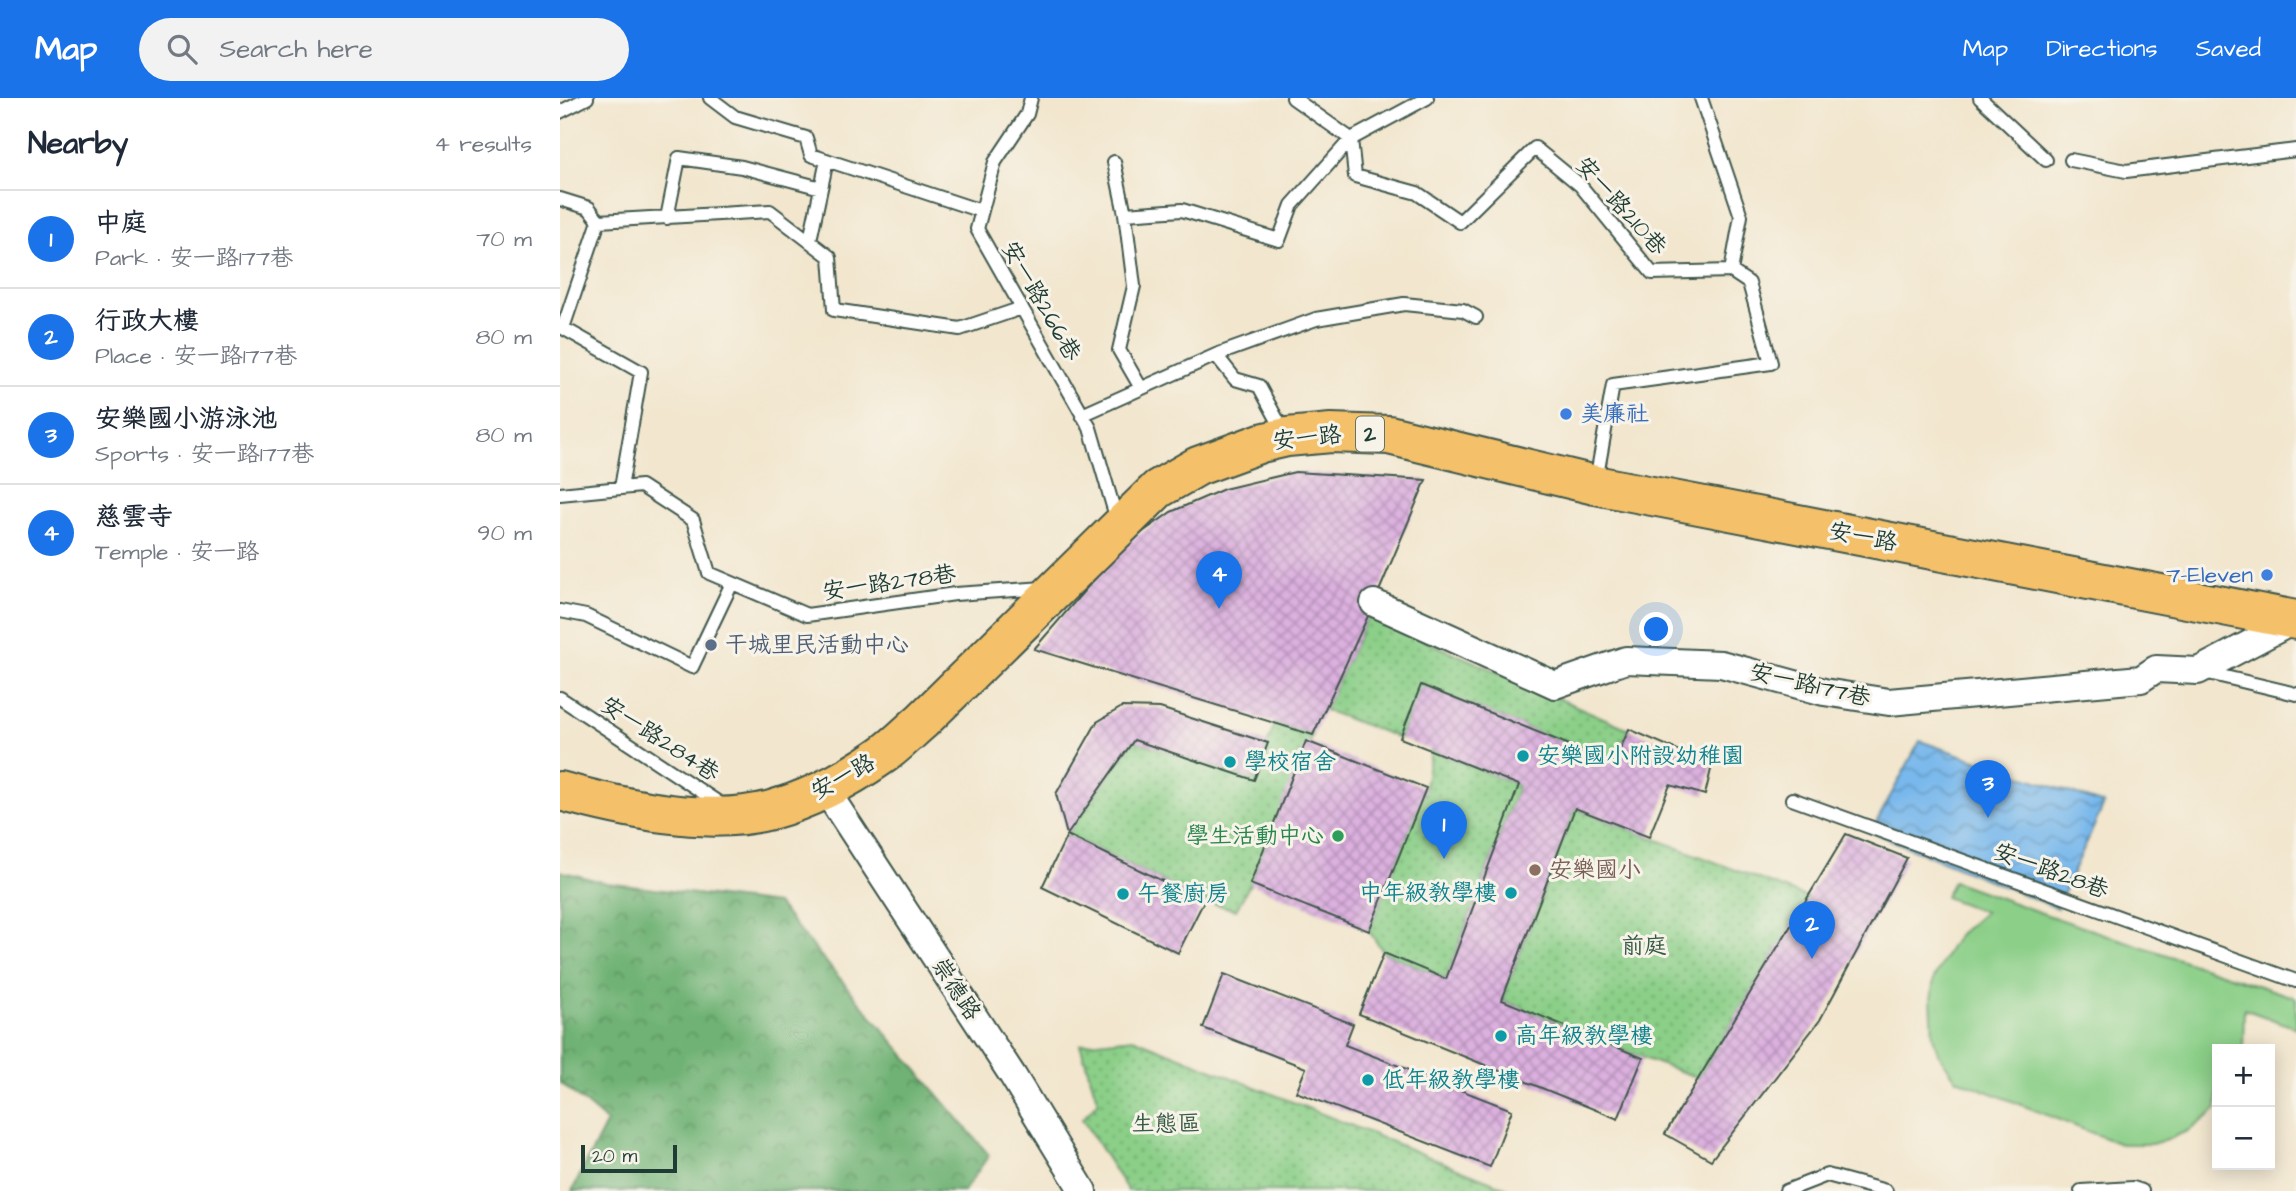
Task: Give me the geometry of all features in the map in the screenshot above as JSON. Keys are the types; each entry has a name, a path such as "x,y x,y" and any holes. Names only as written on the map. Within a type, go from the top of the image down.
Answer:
{"main road":[{"name":"安一路","path":"560,791 616,806 698,816 737,815 769,810 825,789 883,755 922,721 1158,489 1178,476 1240,450 1287,437 1331,433 1389,435 1595,485 2295,620"}],"street":[{"name":"安一路177巷","path":"1374,603 1555,685 1626,660 1707,663 1721,664 1824,692 1889,702 2141,679 2156,669 2198,670 2295,620"},
{"name":"崇德路","path":"825,789 1013,1076 1083,1191"}],"lane":[{"path":"560,112 587,98"},
{"path":"710,98 735,117 806,138 811,155 981,211"},
{"name":"安一路266巷","path":"1031,98 1027,114 995,162 976,229 1090,428 1119,527"},
{"path":"1293,98 1351,139"},
{"path":"1125,214 1182,210 1279,240 1292,205 1351,139 1427,98"},
{"path":"1595,485 1613,385 1771,363 1749,283 1731,271 1741,216 1701,98"},
{"path":"1980,98 2046,160"},
{"name":"安一路210巷","path":"1351,139 1355,176 1417,193 1460,222 1535,148 1580,185 1652,273 1731,271"},
{"path":"2071,160 2126,171 2296,150"},
{"path":"667,218 679,158 742,167 821,188"},
{"path":"810,240 827,160"},
{"path":"1114,162 1125,214 1135,286 1119,350 1142,388"},
{"path":"560,199 589,208 599,221"},
{"path":"599,221 770,211 830,257 834,310 960,329 1022,308"},
{"path":"560,494 621,488 641,372 564,328 599,221"},
{"path":"1082,415 1216,355 1316,319 1404,304 1463,310 1476,317"},
{"path":"1216,355 1235,379 1259,386 1287,437"},
{"name":"安一路278巷","path":"621,488 641,486 694,520 709,573 807,615 955,594 1058,587"},
{"path":"560,611 586,616 692,667 732,583"},
{"path":"2198,670 2296,694"},
{"name":"安一路284巷","path":"560,698 737,815"},
{"name":"安一路28巷","path":"1792,799 2296,981"},
{"path":"1786,1191 1827,1175 1886,1191"},
{"path":"2081,1191 2133,1188 2142,1191"}],"green space":[{"path":"1368,616 1629,729 1614,763 1422,686 1400,738 1324,710"},
{"path":"1275,723 1313,735 1250,884 1236,910 1204,901 1067,835 1134,740 1254,780"},
{"path":"1431,750 1519,785 1446,979 1384,953 1369,931 1425,788"},
{"name":"前庭","path":"1575,808 1808,898 1699,1078 1502,1000"},
{"path":"560,871 606,883 777,904 989,1155 964,1191 572,1191 607,1122 560,1082"},
{"path":"1953,881 2296,998 2296,1028 2244,1009 2243,1044 2212,1044 2212,1113 2190,1130 2171,1138 2152,1144 2120,1144 1956,1079 1938,1053 1933,1036 1931,999 1934,978 1959,934 1985,912 1945,897"},
{"name":"生態區","path":"1133,1038 1507,1188 1505,1191 1128,1191 1082,1119 1098,1102 1080,1044"}],"water":[{"path":"1920,741 2104,804 2057,908 1871,832"}],"building":[{"path":"1295,472 1426,480 1374,603 1313,735 1034,649 1123,546 1171,512 1224,489"},
{"path":"1421,685 1614,763 1629,729 1712,765 1705,795 1670,785 1649,837 1575,808 1502,1000 1643,1058 1618,1119 1359,1014 1384,953 1446,979 1519,785 1400,738"},
{"name":"學校宿舍","path":"1122,707 1160,708 1268,743 1254,780 1134,740 1067,835 1056,794 1097,722"},
{"name":"學生活動中心","path":"1306,741 1426,788 1369,931 1250,884"},
{"path":"1846,834 1907,858 1820,1020 1711,1160 1665,1134"},
{"name":"午餐廚房","path":"1067,835 1204,901 1178,953 1042,887"},
{"name":"低年級教學樓","path":"1224,974 1353,1024 1345,1045 1512,1110 1490,1167 1296,1092 1306,1068 1203,1028"}],"place":[{"name":"美廉社","path":"1566,414"},
{"name":"7-Eleven","path":"2267,575"},
{"name":"慈雲寺","path":"1219,609"},
{"name":"干城里民活動中心","path":"711,645"},
{"name":"安樂國小附設幼稚園","path":"1523,756"},
{"name":"學校宿舍","path":"1230,762"},
{"name":"安樂國小游泳池","path":"1988,818"},
{"name":"學生活動中心","path":"1338,836"},
{"name":"中庭","path":"1444,859"},
{"name":"安樂國小","path":"1535,870"},
{"name":"中年級教學樓","path":"1511,893"},
{"name":"午餐廚房","path":"1123,894"},
{"name":"行政大樓","path":"1812,959"},
{"name":"高年級教學樓","path":"1501,1036"},
{"name":"低年級教學樓","path":"1368,1080"}]}
